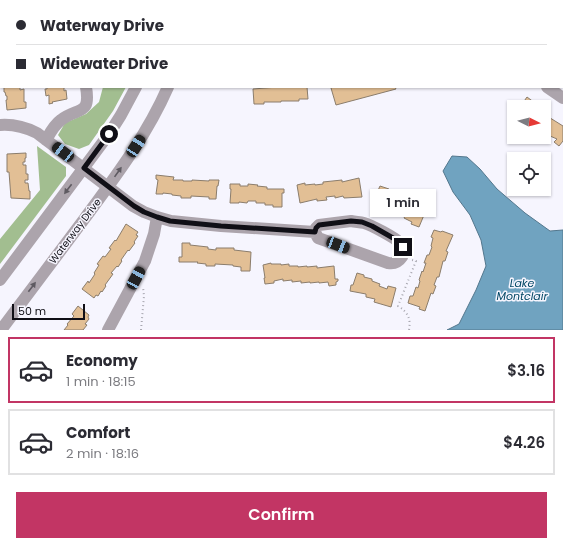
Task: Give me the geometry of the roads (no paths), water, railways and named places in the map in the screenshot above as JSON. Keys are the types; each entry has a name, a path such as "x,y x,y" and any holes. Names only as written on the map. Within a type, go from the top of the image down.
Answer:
{"street":[{"path":"46,140 60,120 68,115 80,111 85,107 88,96 86,88"},
{"path":"0,280 113,128 135,88"},
{"name":"Waterway Drive","path":"1,330 108,187 146,131 168,88"},
{"path":"548,88 563,98"},
{"path":"0,125 6,124 20,126 37,133 134,206 157,217 170,221 199,224 315,232"},
{"path":"108,330 149,251 157,217"},
{"path":"351,221 362,222 400,242 403,247 403,254 397,262 393,264 388,263 318,238 315,232 319,225 351,221"}],"water":[{"name":"Lake Montclair","path":"452,156 467,157 480,169 497,189 525,213 550,231 563,230 563,330 447,330 459,324 486,266 481,240 470,215 453,192 443,171"}]}
